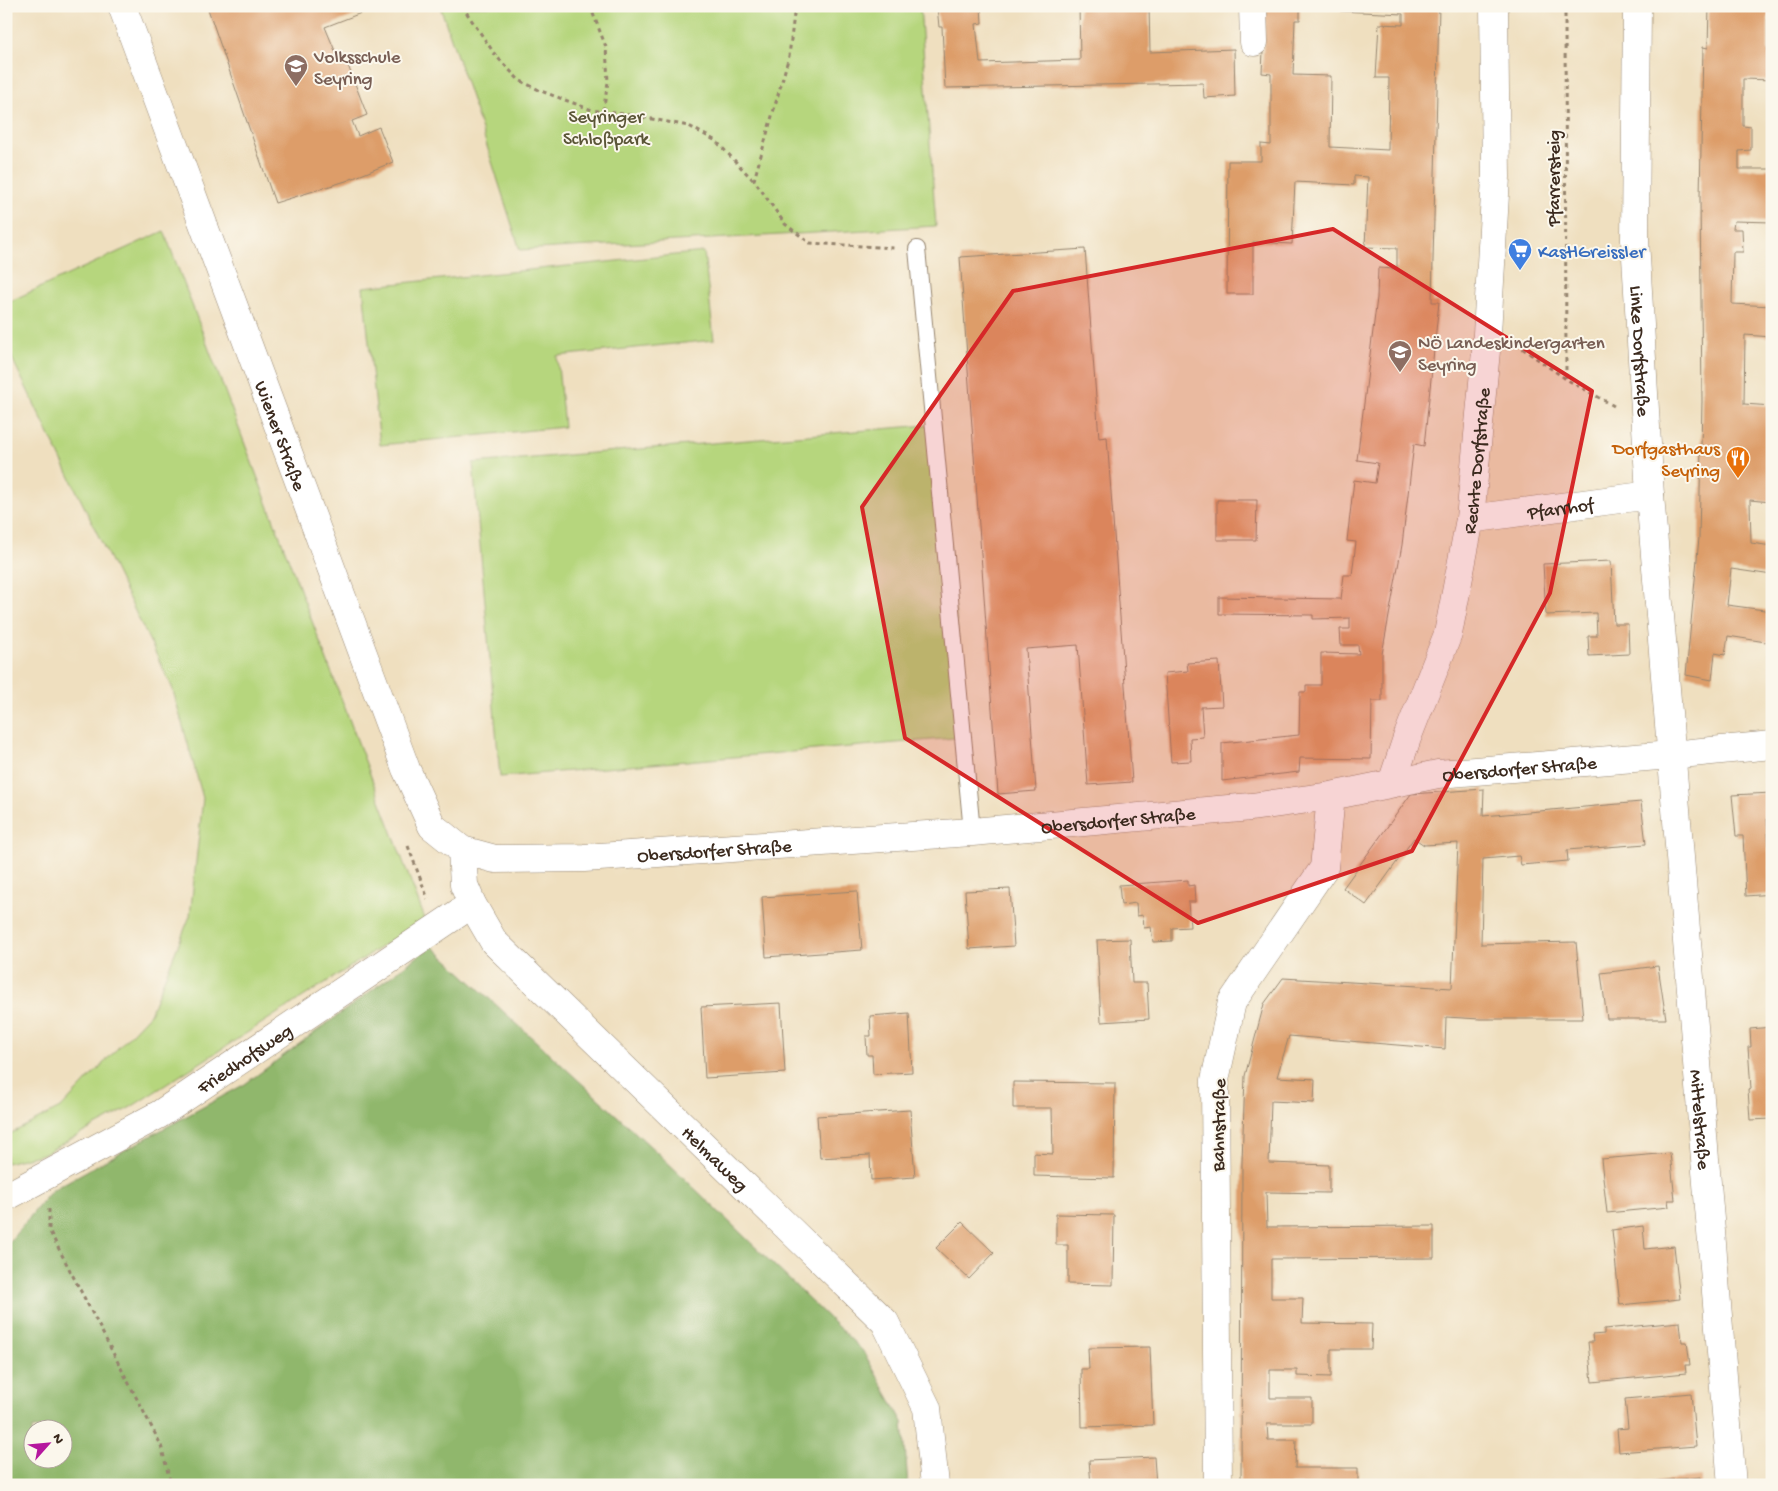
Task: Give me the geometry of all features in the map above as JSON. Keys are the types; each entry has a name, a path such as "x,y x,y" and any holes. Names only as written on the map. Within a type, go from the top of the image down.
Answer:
{"street":[{"name":"Wiener Straße","path":"122,6 406,769 432,826 462,850"},
{"path":"1253,6 1254,42"},
{"name":"Rechte Dorfstraße","path":"1392,783 1407,738 1448,634 1470,519 1487,323 1496,177 1494,6"},
{"name":"Linke Dorfstraße","path":"1637,6 1635,240 1650,494 1671,755"},
{"name":"Pfarrhof","path":"1470,519 1650,494"},
{"name":"Obersdorfer Straße","path":"462,850 495,859 584,858 972,832 1251,807 1331,796 1438,774 1772,745"},
{"name":"Mittelstraße","path":"1671,755 1732,1485"},
{"name":"Bahnstraße","path":"1218,1485 1215,1080 1232,1002 1324,868 1331,796"},
{"name":"Helmaweg","path":"462,850 464,885 472,904 494,942 885,1322 927,1408 935,1485"},
{"name":"Friedhofsweg","path":"6,1197 160,1114 472,904"}],"lane":[{"path":"917,249 972,832"}],"path":[{"path":"462,6 496,56 519,80 541,91 583,107 689,126 716,141 754,180 785,224 810,243 917,249"},
{"path":"590,6 606,47 608,82 603,112"},
{"path":"754,180 789,56 795,6"},
{"name":"Pfarrersteig","path":"1565,6 1566,380"},
{"path":"1487,323 1566,380 1646,423"},
{"path":"48,1174 50,1230 161,1445 171,1485"}],"highlighted area":[{"path":"1333,229 1592,391 1550,593 1412,851 1198,923 905,738 862,507 1013,291"}],"green space":[{"name":"Seyringer Schloßpark","path":"440,6 920,6 936,226 520,250"},
{"path":"164,231 425,919 131,1107 43,1154 6,1163 6,1136 62,1107 150,1014 190,916 203,798 172,687 6,346 6,303"},
{"path":"704,252 714,340 557,356 564,427 380,445 363,287"},
{"path":"940,424 966,737 500,777 473,463"},
{"path":"432,946 662,1157 863,1351 903,1422 908,1485 6,1485 6,1246 52,1190 245,1084"}],"building":[{"name":"Volksschule Seyring","path":"207,6 379,6 325,27 338,58 344,55 367,115 352,121 358,136 379,127 393,162 346,181 275,203"},
{"path":"937,6 981,6 982,23 976,24 980,63 1080,60 1079,6 1149,6 1150,52 1234,49 1235,96 1204,98 1203,83 945,88 942,27 939,27"},
{"path":"1265,6 1300,6 1300,20 1295,20 1293,75 1331,76 1330,147 1388,150 1389,78 1376,78 1379,24 1403,25 1403,14 1341,11 1342,6 1439,6 1432,302 1439,302 1424,446 1414,444 1402,545 1382,654 1382,701 1372,701 1371,759 1300,758 1299,772 1222,781 1222,743 1299,735 1300,692 1306,692 1306,685 1321,685 1321,653 1359,654 1358,645 1341,645 1340,629 1350,629 1350,618 1313,619 1313,615 1219,614 1219,597 1341,599 1344,575 1352,575 1356,542 1347,541 1354,480 1375,483 1378,463 1357,460 1377,298 1378,268 1397,269 1397,248 1365,247 1368,177 1354,176 1354,185 1295,182 1292,244 1253,242 1253,294 1227,294 1228,161 1261,161 1261,144 1271,145 1271,74 1262,73"},
{"path":"1709,6 1768,6 1768,51 1772,51 1772,80 1743,79 1743,126 1751,127 1751,150 1739,151 1739,169 1772,169 1772,222 1734,221 1733,229 1742,229 1743,252 1733,252 1732,304 1772,306 1772,337 1745,335 1744,404 1772,406 1772,430 1770,430 1771,502 1750,500 1751,543 1772,546 1772,575 1731,569 1727,605 1772,611 1772,643 1728,636 1725,655 1715,653 1712,680 1686,675 1699,538 1702,401 1700,197 1703,47 1708,48"},
{"path":"1085,249 1099,438 1107,437 1132,782 1088,785 1078,645 1026,649 1036,791 998,794 960,257"},
{"path":"1217,500 1257,500 1256,540 1217,540"},
{"path":"1611,561 1614,624 1628,624 1629,654 1589,656 1588,636 1597,636 1596,613 1546,615 1543,564"},
{"path":"1219,661 1222,706 1201,707 1203,737 1190,738 1191,761 1171,762 1165,673 1188,671 1187,663"},
{"path":"1484,789 1483,816 1641,802 1646,844 1567,850 1568,861 1521,865 1519,856 1483,859 1481,944 1576,942 1583,1019 1480,1019 1446,1017 1445,1049 1289,1036 1277,1077 1315,1079 1314,1103 1271,1101 1269,1163 1329,1165 1329,1193 1266,1192 1267,1227 1434,1226 1434,1258 1271,1259 1271,1298 1303,1298 1302,1323 1372,1324 1371,1349 1331,1349 1331,1377 1297,1376 1297,1370 1270,1370 1270,1398 1312,1398 1312,1424 1267,1424 1268,1440 1296,1440 1295,1468 1358,1468 1358,1485 1241,1485 1242,1162 1245,1076 1264,1004 1283,978 1452,988 1458,843 1424,845 1414,838 1366,905 1343,888 1411,794"},
{"path":"1772,793 1772,819 1767,819 1772,894 1746,896 1743,836 1736,836 1732,795"},
{"path":"1188,880 1188,886 1194,885 1195,902 1188,902 1190,927 1172,928 1172,941 1153,942 1151,927 1144,928 1143,915 1137,916 1136,903 1121,905 1119,885"},
{"path":"1010,889 1014,946 969,949 965,891"},
{"path":"857,891 862,950 766,957 762,897"},
{"path":"1130,939 1132,983 1147,983 1149,1019 1101,1022 1097,940"},
{"path":"1658,966 1666,1019 1607,1019 1601,973"},
{"path":"781,1003 785,1073 705,1078 701,1007"},
{"path":"909,1013 912,1072 873,1074 872,1055 867,1055 866,1036 871,1036 870,1016"},
{"path":"1772,1027 1772,1119 1750,1120 1748,1089 1751,1089 1748,1047 1751,1047 1750,1029"},
{"path":"1013,1082 1115,1083 1114,1178 1034,1176 1034,1153 1053,1154 1052,1108 1013,1108"},
{"path":"910,1110 915,1177 871,1180 870,1155 820,1158 817,1116"},
{"path":"1670,1153 1675,1200 1668,1200 1669,1207 1607,1213 1601,1159"},
{"path":"1056,1214 1114,1215 1113,1285 1068,1284 1068,1245 1056,1245"},
{"path":"962,1222 994,1253 969,1279 936,1248"},
{"path":"1643,1226 1645,1249 1674,1246 1680,1299 1620,1305 1612,1230"},
{"path":"1680,1322 1682,1342 1687,1342 1690,1365 1685,1365 1686,1373 1592,1382 1588,1342 1593,1342 1592,1335 1604,1334 1604,1329"},
{"path":"1150,1347 1153,1425 1082,1427 1081,1369 1089,1369 1088,1348"},
{"path":"1691,1393 1696,1446 1619,1452 1617,1429 1628,1428 1625,1399"},
{"path":"1154,1457 1156,1485 1091,1485 1089,1460"},
{"path":"1701,1477 1701,1485 1637,1485 1637,1483"}],"place":[{"name":"Volksschule Seyring","path":"296,87"},
{"name":"KastlGreissler","path":"1520,271"},
{"name":"NÖ Landeskindergarten Seyring","path":"1400,373"},
{"name":"Dorfgasthaus Seyring","path":"1738,479"}]}
